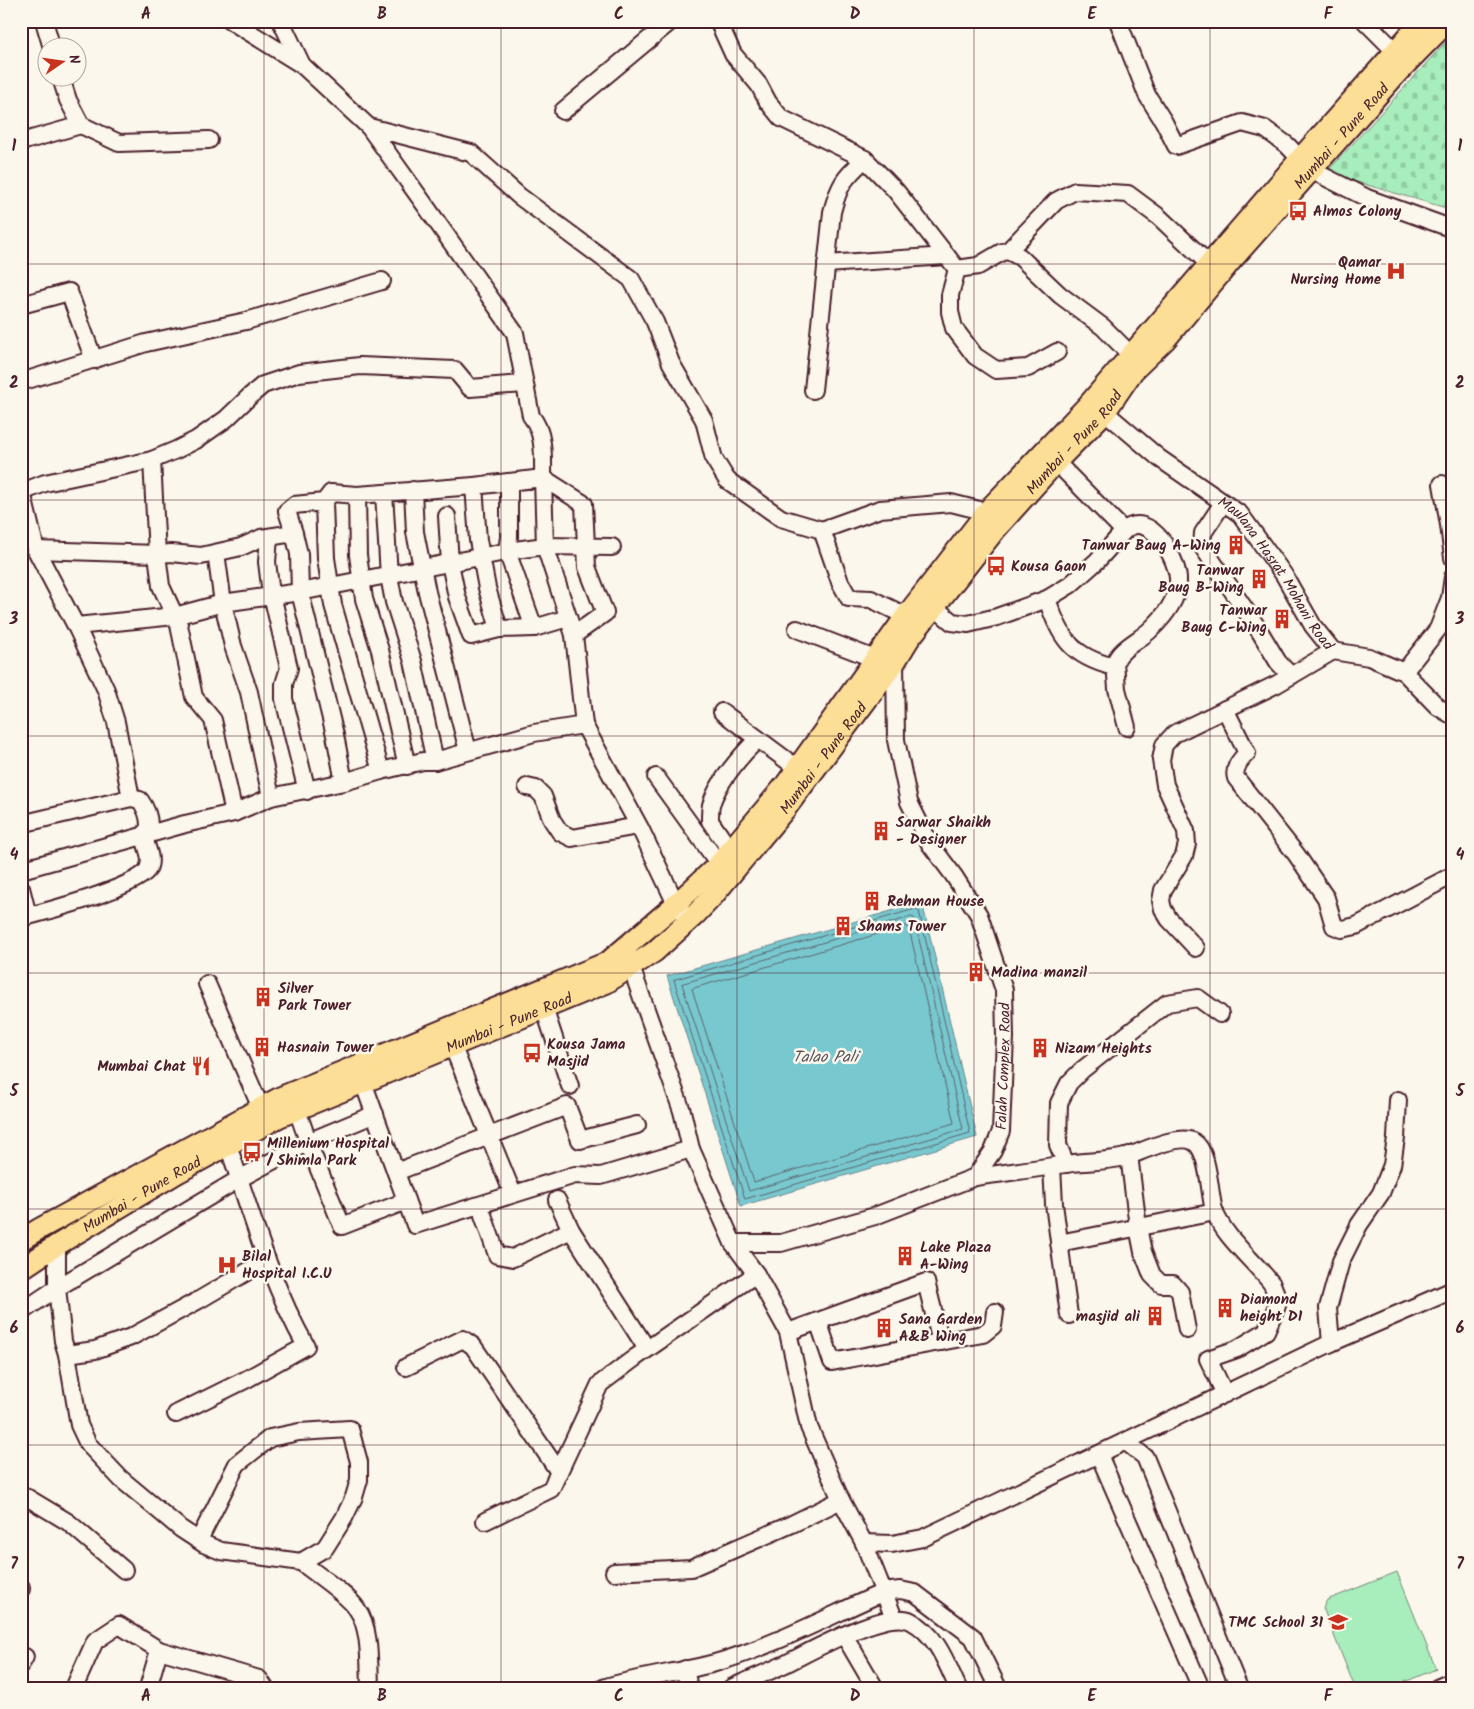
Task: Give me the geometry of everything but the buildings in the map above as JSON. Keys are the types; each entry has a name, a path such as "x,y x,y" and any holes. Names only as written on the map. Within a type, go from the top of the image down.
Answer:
{"main road":[{"name":"Mumbai - Pune Road","path":"21,1269 57,1245 177,1173 279,1117 606,982 654,952 713,896 786,808 895,662 909,639 995,530 1056,462 1105,412 1133,371 1165,340 1231,260 1395,51 1422,21"},
{"name":"Mumbai - Pune Road","path":"21,1240 281,1097 608,962 628,946 676,904 725,857 797,768 906,616 987,512 1088,406 1209,264 1448,21"}],"street":[{"path":"44,21 49,38"},
{"path":"231,21 302,65 369,128 515,333 531,416 538,424 543,451 545,546 574,635 584,725 638,826 676,904 688,921"},
{"path":"281,21 302,65"},
{"path":"563,111 671,21"},
{"path":"718,21 733,54 759,85 768,102 780,118 865,159 896,191 952,263 950,312 954,328 975,356 996,370 1028,368 1057,352"},
{"path":"1118,21 1147,95 1176,146 1242,123 1265,129 1287,145 1305,165 1367,198 1453,230"},
{"path":"1365,21 1395,51"},
{"path":"64,88 81,125 119,143 210,140"},
{"path":"21,142 81,125"},
{"path":"369,128 471,153 519,196 630,279 655,322 671,363 704,420 714,459 727,480 781,518 822,530 880,510 951,503 987,512"},
{"path":"813,390 832,212 838,190 847,176 865,159"},
{"path":"826,264 952,263 978,266 1002,252 1008,251 1056,201 1075,191 1128,194 1159,217 1209,264"},
{"path":"1008,251 1020,258 1060,295 1103,327 1132,355"},
{"path":"21,382 146,343 246,321 382,281"},
{"path":"21,305 69,292 94,360"},
{"path":"131,798 116,722 106,690 76,626 36,550 22,492 45,483 152,460 196,440 226,419 263,385 299,373 360,366 455,370 470,388 524,384"},
{"name":"Maulana Hasrat Mohani Road","path":"1105,412 1159,458 1240,514 1284,574 1313,626 1333,651 1369,657 1404,672 1438,707 1453,716"},
{"path":"152,460 157,554 161,586 179,625 194,697 213,720 234,813"},
{"path":"1056,462 1124,531"},
{"path":"380,771 333,605 326,558 324,502 331,493 357,495 474,486 543,478 584,504 587,567 605,613 574,635"},
{"path":"509,482 509,537 507,551 534,628"},
{"path":"1442,484 1453,558"},
{"path":"474,486 478,540 487,588 499,629"},
{"path":"413,490 415,532 426,592 468,751"},
{"path":"384,493 389,576 394,602 413,661 435,761"},
{"path":"357,495 358,555 364,600 380,650 407,766"},
{"path":"324,502 294,505 287,511 299,554 300,592 335,735 344,782"},
{"path":"1223,503 1202,533 1202,546 1257,627 1278,662 1291,676"},
{"path":"447,516 450,563 456,597 471,636 499,629 534,628 568,618"},
{"path":"934,607 952,622 968,624 997,616 1047,598 1070,585 1097,561 1128,527 1138,524 1152,530 1176,564 1178,581 1176,595 1166,611 1149,631 1116,658 1114,667 1117,689 1127,727"},
{"path":"822,530 840,582 849,598 871,600 906,616"},
{"path":"36,550 171,553 201,556 241,547 261,538 294,533"},
{"path":"269,537 267,562 272,596 289,668 284,684 284,699 307,791"},
{"path":"76,626 175,616 224,603 389,576 507,551 545,546 612,547"},
{"path":"216,553 233,646 249,692 271,797"},
{"path":"1404,672 1438,629 1450,598 1453,577"},
{"path":"1047,598 1055,621 1077,651 1094,662 1114,667"},
{"path":"797,628 875,659"},
{"path":"1196,948 1169,920 1161,901 1163,890 1184,856 1187,844 1186,831 1165,785 1161,760 1164,744 1174,734 1278,684 1333,651"},
{"name":"Falah Complex Road","path":"895,662 896,740 909,802 930,844 980,915 1004,990 1005,1037 1001,1131 994,1151 974,1177"},
{"path":"1224,709 1247,753 1238,763 1234,774 1236,778 1296,854 1326,898 1334,926 1342,929 1356,926 1453,875"},
{"path":"722,712 797,768"},
{"path":"21,870 234,813 271,797 307,791 423,761 435,761 534,733 584,725"},
{"path":"725,857 710,821 712,804 723,781 758,739"},
{"path":"656,777 725,857"},
{"path":"527,787 536,789 543,796 552,820 560,832 572,838 638,826"},
{"path":"21,824 131,798 140,800 145,807 149,825 145,836 151,860 147,871 138,879 75,904 25,917 21,888"},
{"path":"628,946 631,967 682,1111 691,1149 733,1243 756,1274 788,1332 809,1427 841,1500 864,1543 894,1618"},
{"path":"207,984 261,1108"},
{"path":"1069,1315 1054,1204 1059,1166 1059,1102 1068,1083 1167,1003 1198,998 1220,1014"},
{"path":"544,1008 570,1086"},
{"path":"452,1045 513,1194"},
{"path":"363,1082 415,1225 575,1175 601,1176 691,1149"},
{"path":"1331,1343 1328,1308 1341,1261 1359,1226 1381,1193 1392,1165 1396,1138 1398,1100"},
{"path":"396,1172 567,1106 580,1140 637,1125"},
{"path":"297,1110 342,1226 406,1201"},
{"path":"21,1312 56,1288 239,1178 308,1142 375,1114"},
{"path":"733,1243 781,1243 875,1216 974,1177 1101,1162 1129,1156 1153,1146 1185,1140 1194,1141 1206,1159 1210,1194 1215,1212 1226,1232 1272,1284 1276,1294 1277,1306 1266,1331 1237,1349 1208,1359 1225,1394"},
{"path":"176,1414 306,1346 296,1328 268,1260 228,1145"},
{"path":"1129,1156 1143,1252 1152,1275 1161,1284 1173,1284 1180,1292 1187,1330"},
{"path":"557,1200 571,1230 647,1349"},
{"path":"1059,1243 1215,1212"},
{"path":"483,1215 497,1255 513,1258 571,1230"},
{"path":"57,1245 56,1288 63,1341 79,1425 88,1444 121,1479 181,1529 199,1540 221,1550 301,1562 351,1602 358,1610 367,1638 370,1688"},
{"path":"67,1354 95,1350 130,1337 268,1260"},
{"path":"485,1521 550,1489 600,1384 647,1349 756,1274"},
{"path":"788,1332 926,1282 941,1342"},
{"path":"864,1543 892,1544 923,1538 1331,1343 1453,1290"},
{"path":"818,1321 832,1362 983,1334 993,1326 995,1312"},
{"path":"406,1367 463,1339 473,1346 559,1472"},
{"path":"199,1540 237,1464 270,1438 299,1432 350,1429 358,1462 359,1480 354,1497 344,1518 325,1548 301,1562"},
{"path":"1126,1442 1145,1457 1239,1688"},
{"path":"1099,1455 1201,1688"},
{"path":"21,1496 68,1522 124,1570"},
{"path":"614,1572 691,1568 792,1524 841,1500"},
{"path":"603,1688 629,1680 715,1663 764,1645 884,1592 900,1590 915,1593 973,1636 998,1688"},
{"path":"731,1688 844,1635 879,1621 894,1618 909,1620 931,1636 958,1688"},
{"path":"74,1688 95,1641 119,1625 160,1650 259,1679 265,1688"},
{"path":"844,1635 875,1688"},
{"path":"148,1688 160,1650"},
{"path":"684,1669 689,1688"},
{"path":"1437,1688 1453,1680"}],"green space":[{"path":"1453,34 1453,210 1326,173"},
{"path":"1397,1572 1436,1669 1390,1688 1355,1688 1323,1608 1327,1600"}],"water":[{"name":"Talao Pali","path":"922,902 977,1137 741,1206 667,976"}],"place":[{"name":"Almos Colony","path":"1298,211"},
{"name":"Qamar Nursing Home","path":"1396,271"},
{"name":"Tanwar Baug A-Wing","path":"1236,545"},
{"name":"Kousa Gaon","path":"996,566"},
{"name":"Tanwar Baug B-Wing","path":"1259,579"},
{"name":"Tanwar Baug C-Wing","path":"1282,619"},
{"name":"Sarwar Shaikh - Designer","path":"881,831"},
{"name":"Rehman House","path":"872,901"},
{"name":"Shams Tower","path":"843,926"},
{"name":"Madina manzil","path":"976,972"},
{"name":"Silver Park Tower","path":"263,997"},
{"name":"Hasnain Tower","path":"262,1047"},
{"name":"Nizam Heights","path":"1040,1048"},
{"name":"Kousa Jama Masjid","path":"532,1053"},
{"name":"Mumbai Chat","path":"201,1066"},
{"name":"Millenium Hospital / Shimla Park","path":"252,1152"},
{"name":"Lake Plaza A-Wing","path":"905,1256"},
{"name":"Bilal Hospital I.C.U","path":"227,1265"},
{"name":"Diamond height D1","path":"1225,1308"},
{"name":"masjid ali","path":"1155,1316"},
{"name":"Sana Garden A&B Wing","path":"884,1328"},
{"name":"TMC School 31","path":"1338,1622"}]}
